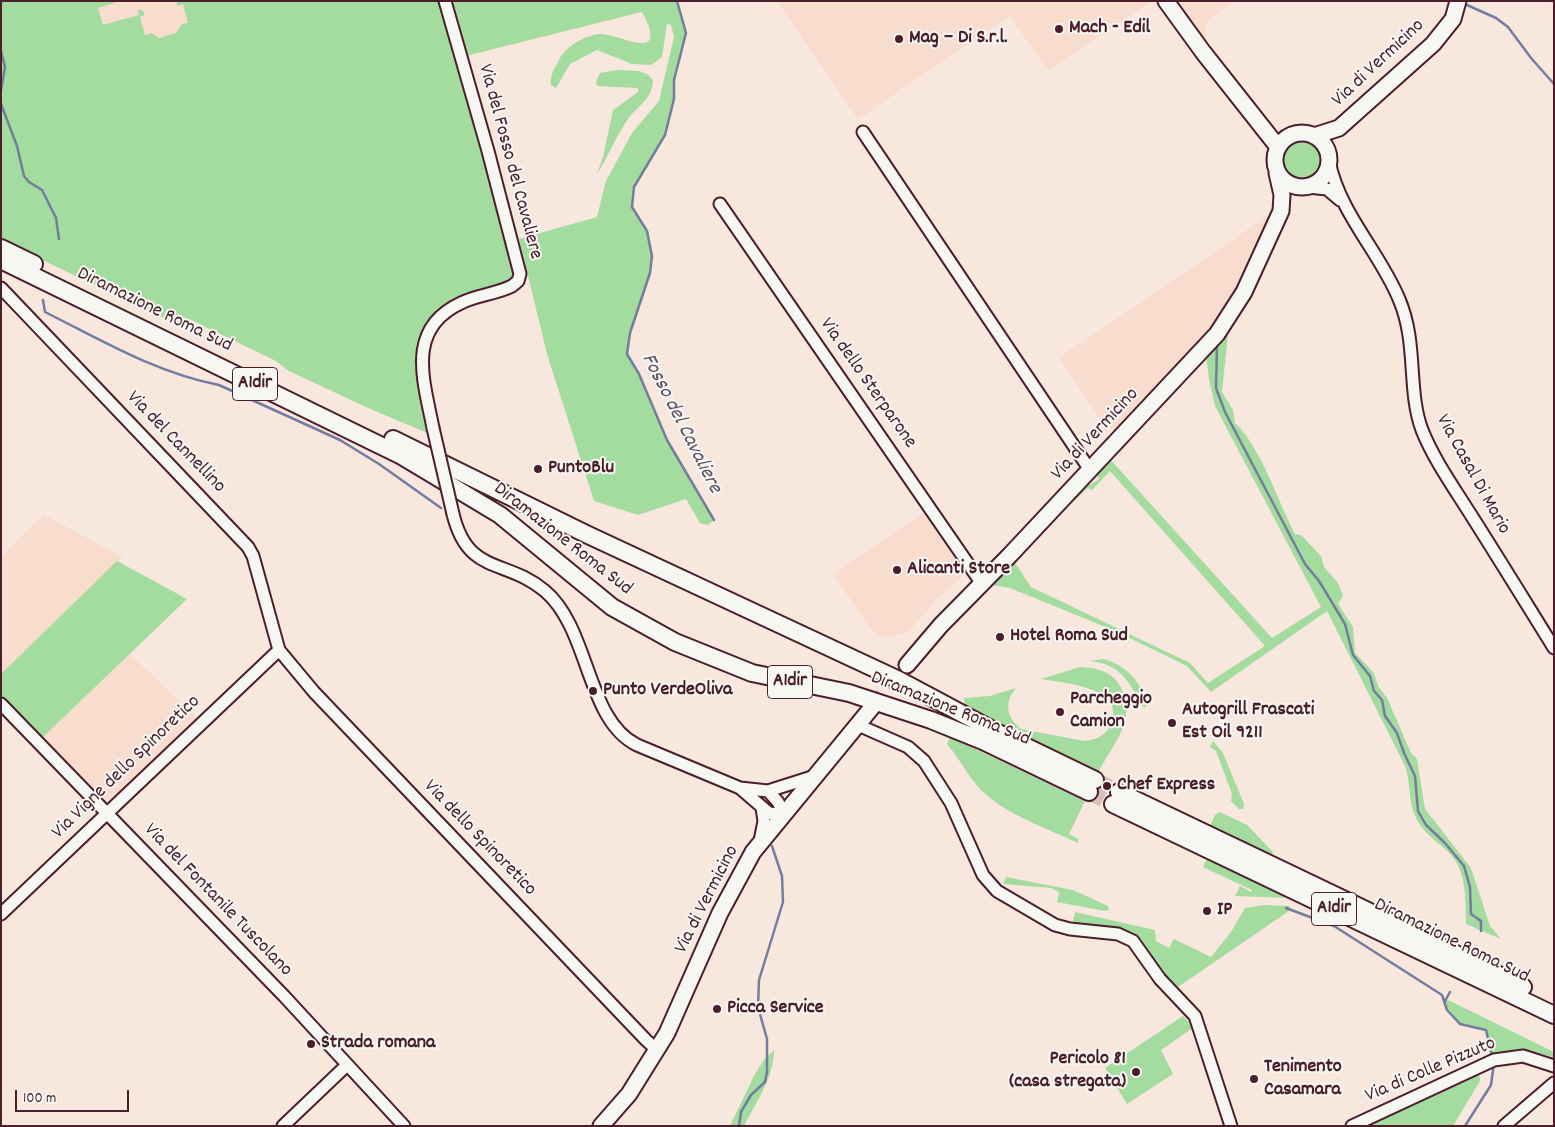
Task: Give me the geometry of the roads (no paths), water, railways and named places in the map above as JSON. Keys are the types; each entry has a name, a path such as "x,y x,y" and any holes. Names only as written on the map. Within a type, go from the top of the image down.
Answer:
{"highway":[{"name":"Diramazione Roma Sud","path":"1,248 586,534 904,683 1004,736 1092,786 925,718 849,693 759,675 687,648 612,607 500,515 400,454 1,260"},
{"name":"Diramazione Roma Sud","path":"1554,1003 1364,908 1116,798 1554,1015"}],"main road":[{"path":"1166,1 1224,80 1278,147"},
{"name":"Via di Vermicino","path":"1329,162 1332,142 1339,128 1440,36 1454,16 1458,1"},
{"name":"Via di Vermicino","path":"1314,136 1339,128"},
{"path":"1298,133 1314,136 1325,147 1329,162 1323,178 1308,187 1290,185 1277,173 1274,155 1283,140 1298,133"},
{"name":"Via di Vermicino","path":"1277,173 1282,195 1281,210"},
{"name":"Via di Vermicino","path":"907,664 1217,334 1244,292 1281,210 1294,195 1308,187"},
{"name":"Via di Vermicino","path":"603,1125 630,1094 657,1050 677,1013 724,905 743,868 760,841 817,776 873,706"}],"street":[{"name":"Via del Fosso del Cavaliere","path":"445,1 520,274 517,282 509,288 455,306 442,316 430,331 423,347 421,361 433,428 453,514 460,535 473,554 538,586 555,602 570,626 606,713 618,732 637,745 740,788"},
{"path":"863,132 1090,470"},
{"name":"Via Casal Di Mario","path":"1329,162 1341,201 1400,299 1410,338 1417,408 1426,437 1460,498 1554,648"},
{"name":"Via Casal Di Mario","path":"1308,187 1327,189 1341,201"},
{"name":"Via dello Sterparone","path":"720,204 982,584"},
{"name":"Via del Cannellino","path":"1,288 249,549 279,650"},
{"name":"Via Vigne dello Spinoretico","path":"1,914 279,650"},
{"name":"Via dello Spinoretico","path":"279,650 334,714 657,1050"},
{"name":"Via del Fontanile Tuscolano","path":"1,704 348,1065 404,1126"},
{"path":"858,725 908,747 926,763 956,813 983,875 996,891 1058,926 1118,934 1132,940 1158,977 1195,1016 1231,1126"},
{"path":"740,788 768,791 817,776"},
{"path":"740,788 762,808 773,814 784,814 778,802 768,791"},
{"path":"760,841 764,821 762,808"},
{"name":"Via di Colle Pizzuto","path":"1352,1126 1494,1060 1527,1056 1554,1066"},
{"path":"283,1126 348,1065"},
{"path":"1504,1126 1516,1122 1554,1083"}],"waterway":[{"name":"Fosso del Cavaliere","path":"677,1 686,33 674,80 674,99 665,135 634,187 632,207 647,231 652,256 650,273 630,333 627,354 639,374 667,440 714,520"},
{"path":"1467,5 1496,18 1508,27 1531,58 1554,84"},
{"path":"1,51 5,67 1,90"},
{"path":"1,104 17,146 24,176 29,182 42,190 56,218 59,239"},
{"path":"43,300 45,312 129,354 196,380 219,385 340,440 379,464 441,508"},
{"path":"1217,345 1216,388 1225,412 1305,564 1319,581 1345,624 1353,655 1370,676 1374,691 1382,700 1385,716 1397,733 1415,776 1418,811 1426,825 1445,843 1464,866 1470,887 1471,914 1481,921 1481,931"},
{"path":"739,1126 741,1112 751,1095 765,1082 767,1072 767,1039 758,1007 759,980 783,902 782,876 772,846"},
{"path":"1286,908 1334,926 1442,995 1447,1010 1460,1024 1486,1030 1492,1056"},
{"path":"1445,1001 1450,992"},
{"path":"1465,1126 1491,1085 1494,1063"}],"tunnel":[{"path":"873,706 907,665"},
{"path":"1095,780 1119,792"},
{"path":"1089,792 1113,804"}],"place":[{"name":"Mach - Edil","path":"1059,29"},
{"name":"Mag – Di S.r.l.","path":"899,39"},
{"name":"PuntoBlu","path":"538,469"},
{"name":"Alicanti Store","path":"897,570"},
{"name":"Hotel Roma Sud","path":"1000,637"},
{"name":"Punto VerdeOliva","path":"593,691"},
{"name":"Parcheggio Camion","path":"1060,712"},
{"name":"Autogrill Frascati Est Oil 9211","path":"1172,723"},
{"name":"Chef Express","path":"1107,786"},
{"name":"IP","path":"1207,911"},
{"name":"Picca Service","path":"717,1009"},
{"name":"Strada romana","path":"311,1044"},
{"name":"Pericolo 81 (casa stregata)","path":"1136,1072"},
{"name":"Tenimento Casamara","path":"1254,1079"}]}
